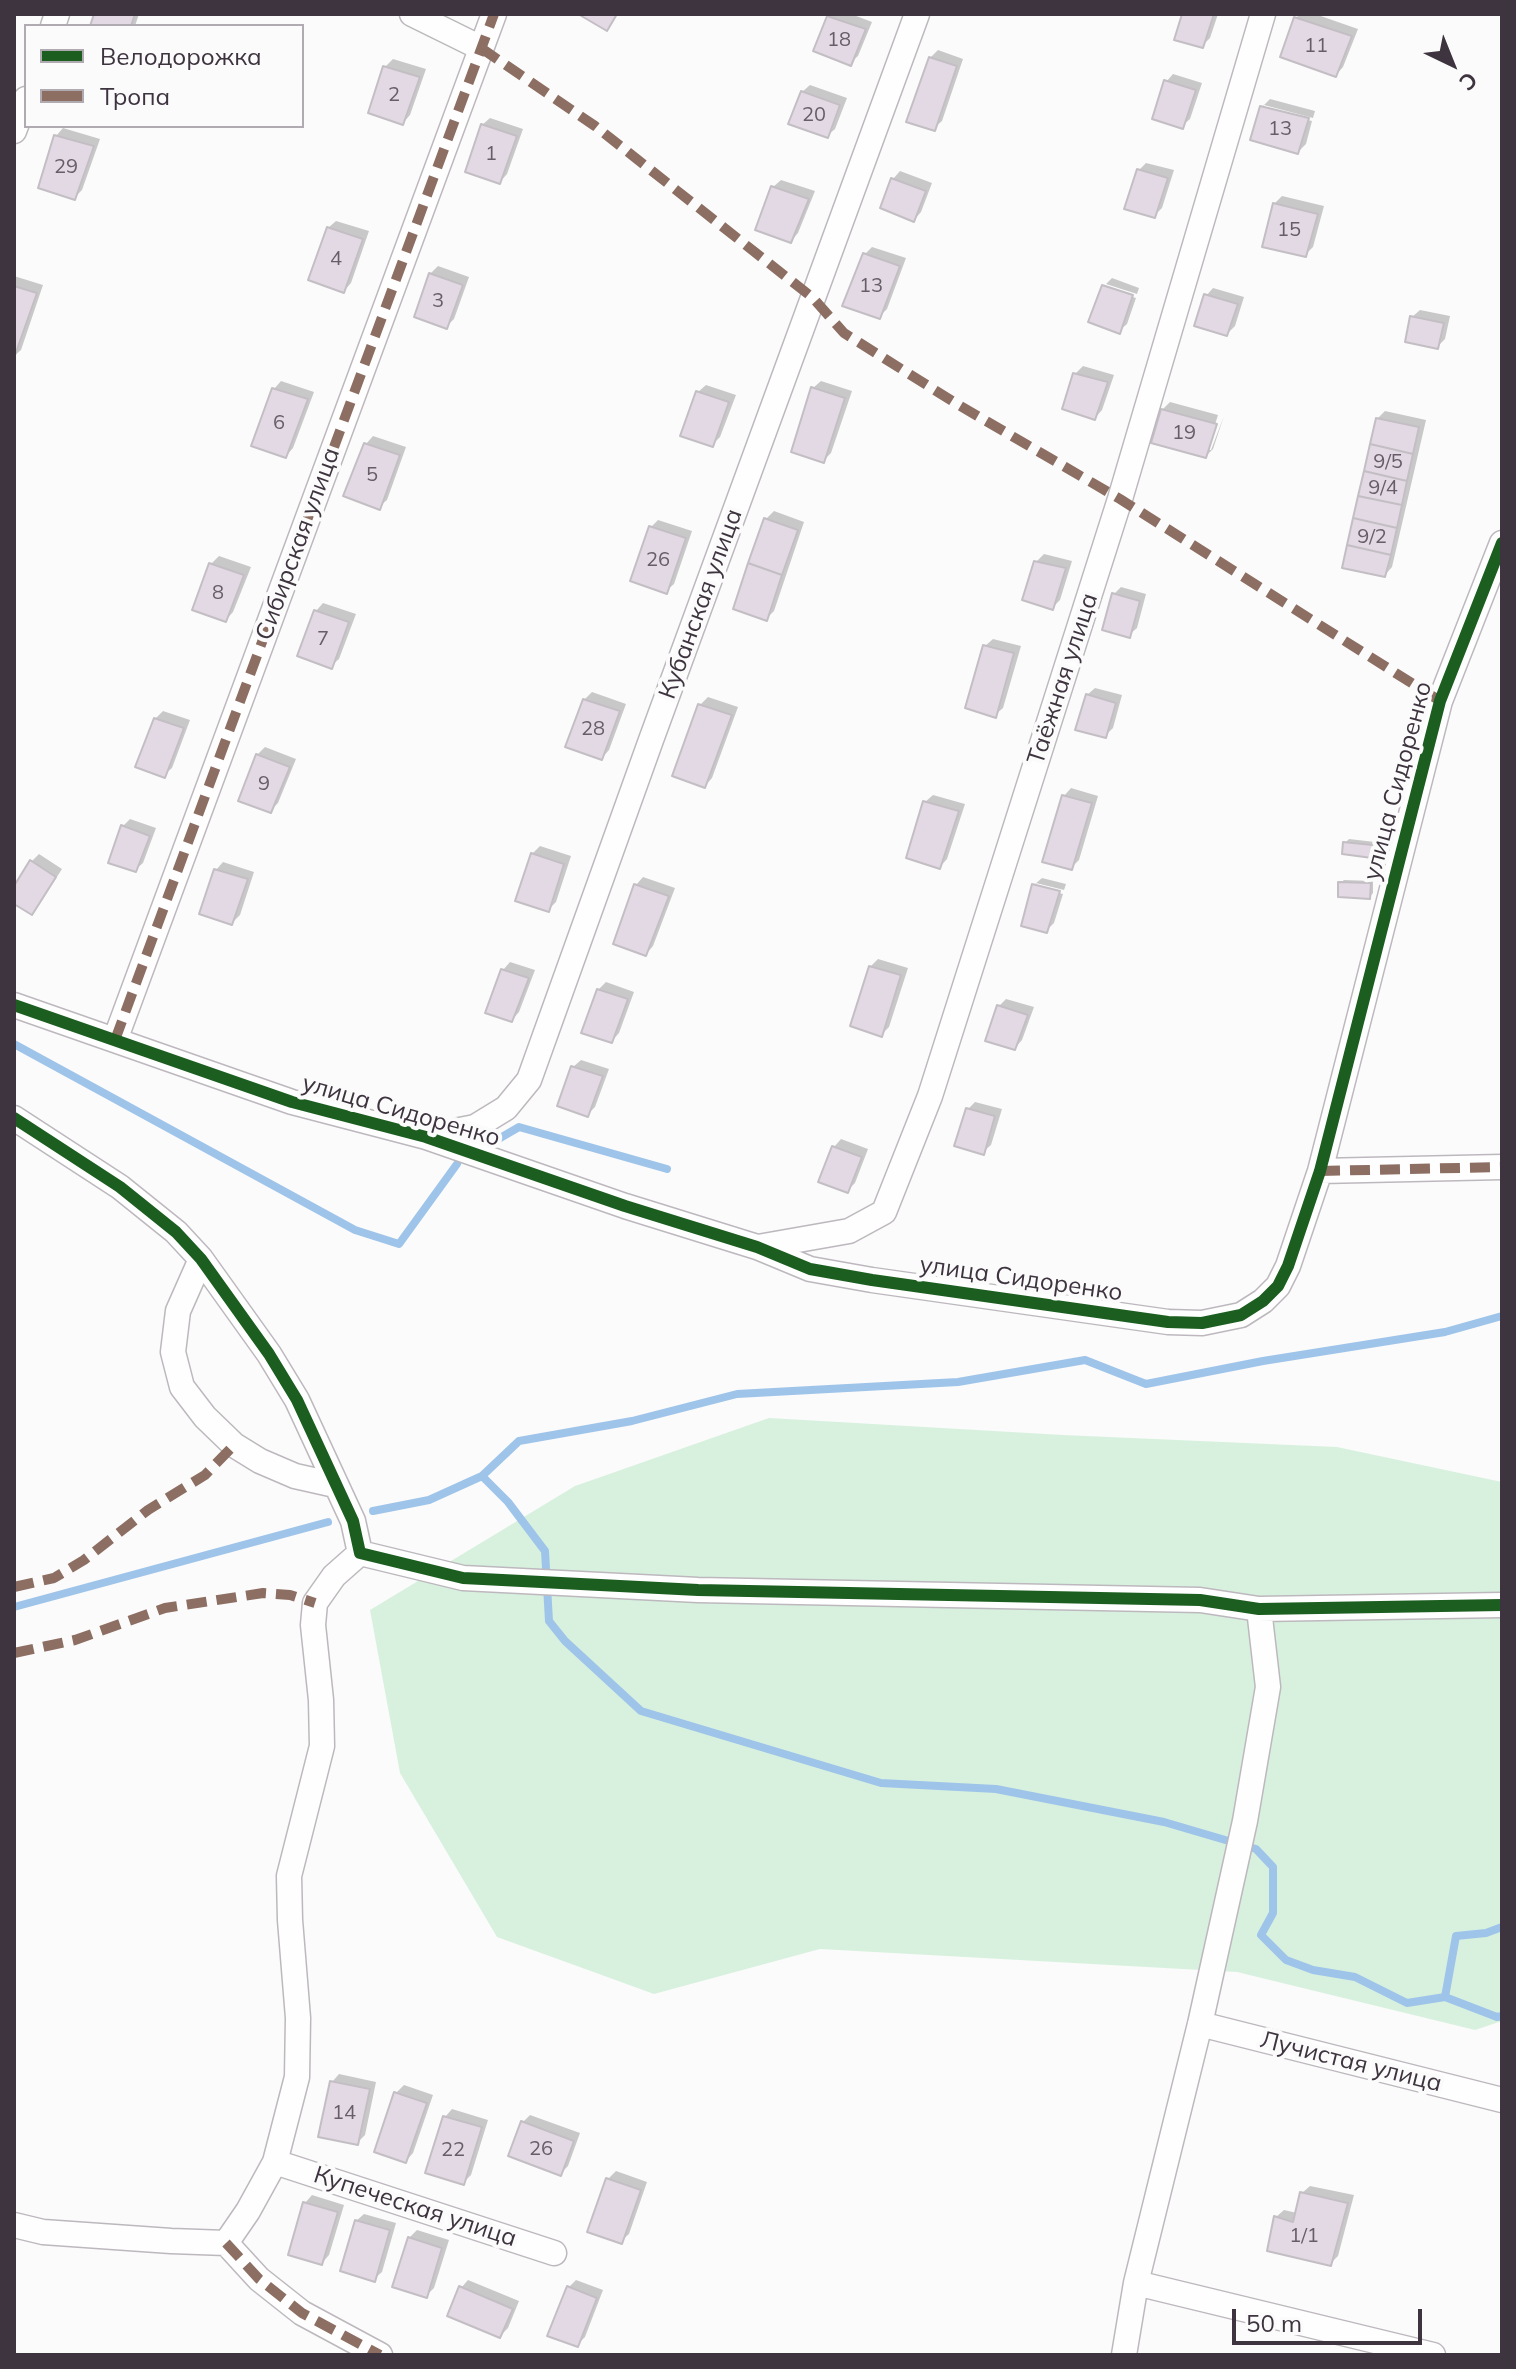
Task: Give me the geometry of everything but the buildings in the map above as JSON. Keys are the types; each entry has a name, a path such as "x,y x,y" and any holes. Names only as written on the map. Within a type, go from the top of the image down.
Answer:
{"street":[{"path":"412,14 481,48"},
{"name":"Сибирская улица","path":"115,1040 494,14"},
{"name":"Кубанская улица","path":"426,1137 475,1127 506,1108 529,1080 917,14"},
{"name":"Таёжная улица","path":"757,1247 849,1231 884,1212 930,1096 1120,499 1263,14"},
{"path":"14,131 24,104"},
{"name":"улица Сидоренко","path":"14,1005 292,1102 426,1137 625,1206 757,1247 810,1269 1168,1322 1202,1323 1241,1315 1263,1301 1278,1286 1288,1266 1320,1171 1440,701 1502,543"},
{"path":"14,1118 120,1187 176,1232 201,1259 269,1354 297,1400 353,1521 360,1553"},
{"path":"1320,1171 1502,1167"},
{"path":"201,1259 178,1311 173,1352 182,1387 205,1417 234,1445 260,1461 295,1476 335,1485"},
{"path":"360,1553 463,1578 698,1590 1200,1600 1259,1609 1502,1605"},
{"path":"226,2243 275,2162 297,2077 298,2018 289,1876 322,1746 321,1700 313,1625 315,1603 334,1576 360,1553"},
{"path":"1124,2355 1136,2283 1200,2024 1245,1821 1268,1687 1259,1609"},
{"name":"Лучистая улица","path":"1200,2024 1502,2100"},
{"name":"Купеческая улица","path":"275,2162 554,2253"},
{"path":"14,2225 43,2232 226,2243 259,2279 302,2313 380,2355"},
{"path":"1136,2283 1433,2355"}],"green space":[{"path":"769,1418 1337,1447 1502,1482 1502,2021 1475,2030 1237,1972 820,1949 654,1994 497,1937 400,1773 370,1610 575,1486"}],"waterway":[{"path":"14,1044 355,1230 399,1244 457,1164"},
{"path":"495,1141 519,1127 667,1169"},
{"path":"373,1511 429,1500 482,1476 519,1441 632,1421 737,1394 958,1382 1085,1360 1146,1384 1263,1361 1445,1332 1502,1316"},
{"path":"482,1476 508,1502 545,1551 549,1621 565,1641 641,1711 881,1783 996,1789 1164,1822 1256,1849 1273,1867 1273,1913 1261,1935 1286,1960 1313,1970 1355,1977 1407,2003 1445,1997 1497,2017 1502,2016"},
{"path":"14,1607 328,1522"},
{"path":"1445,1997 1456,1936 1486,1933 1502,1927"}],"marked path":[{"path":"115,1040 494,14"},
{"path":"481,48 595,126 813,298 844,333 957,404 1120,499 1440,701"},
{"path":"1320,1171 1502,1167"},
{"path":"14,1587 54,1578 84,1560 148,1510 205,1475 234,1445"},
{"path":"14,1653 75,1640 165,1608 263,1593 290,1595 315,1603"},
{"path":"226,2243 259,2279 302,2313 380,2355"}],"cycle path":[{"path":"14,1005 292,1102 426,1137 625,1206 757,1247 810,1269 1168,1322 1202,1323 1241,1315 1263,1301 1278,1286 1288,1266 1320,1171 1440,701 1502,543"},
{"path":"14,1118 120,1187 176,1232 201,1259 269,1354 297,1400 353,1521 360,1553 463,1578 698,1590 1200,1600 1259,1609 1502,1605"}]}
